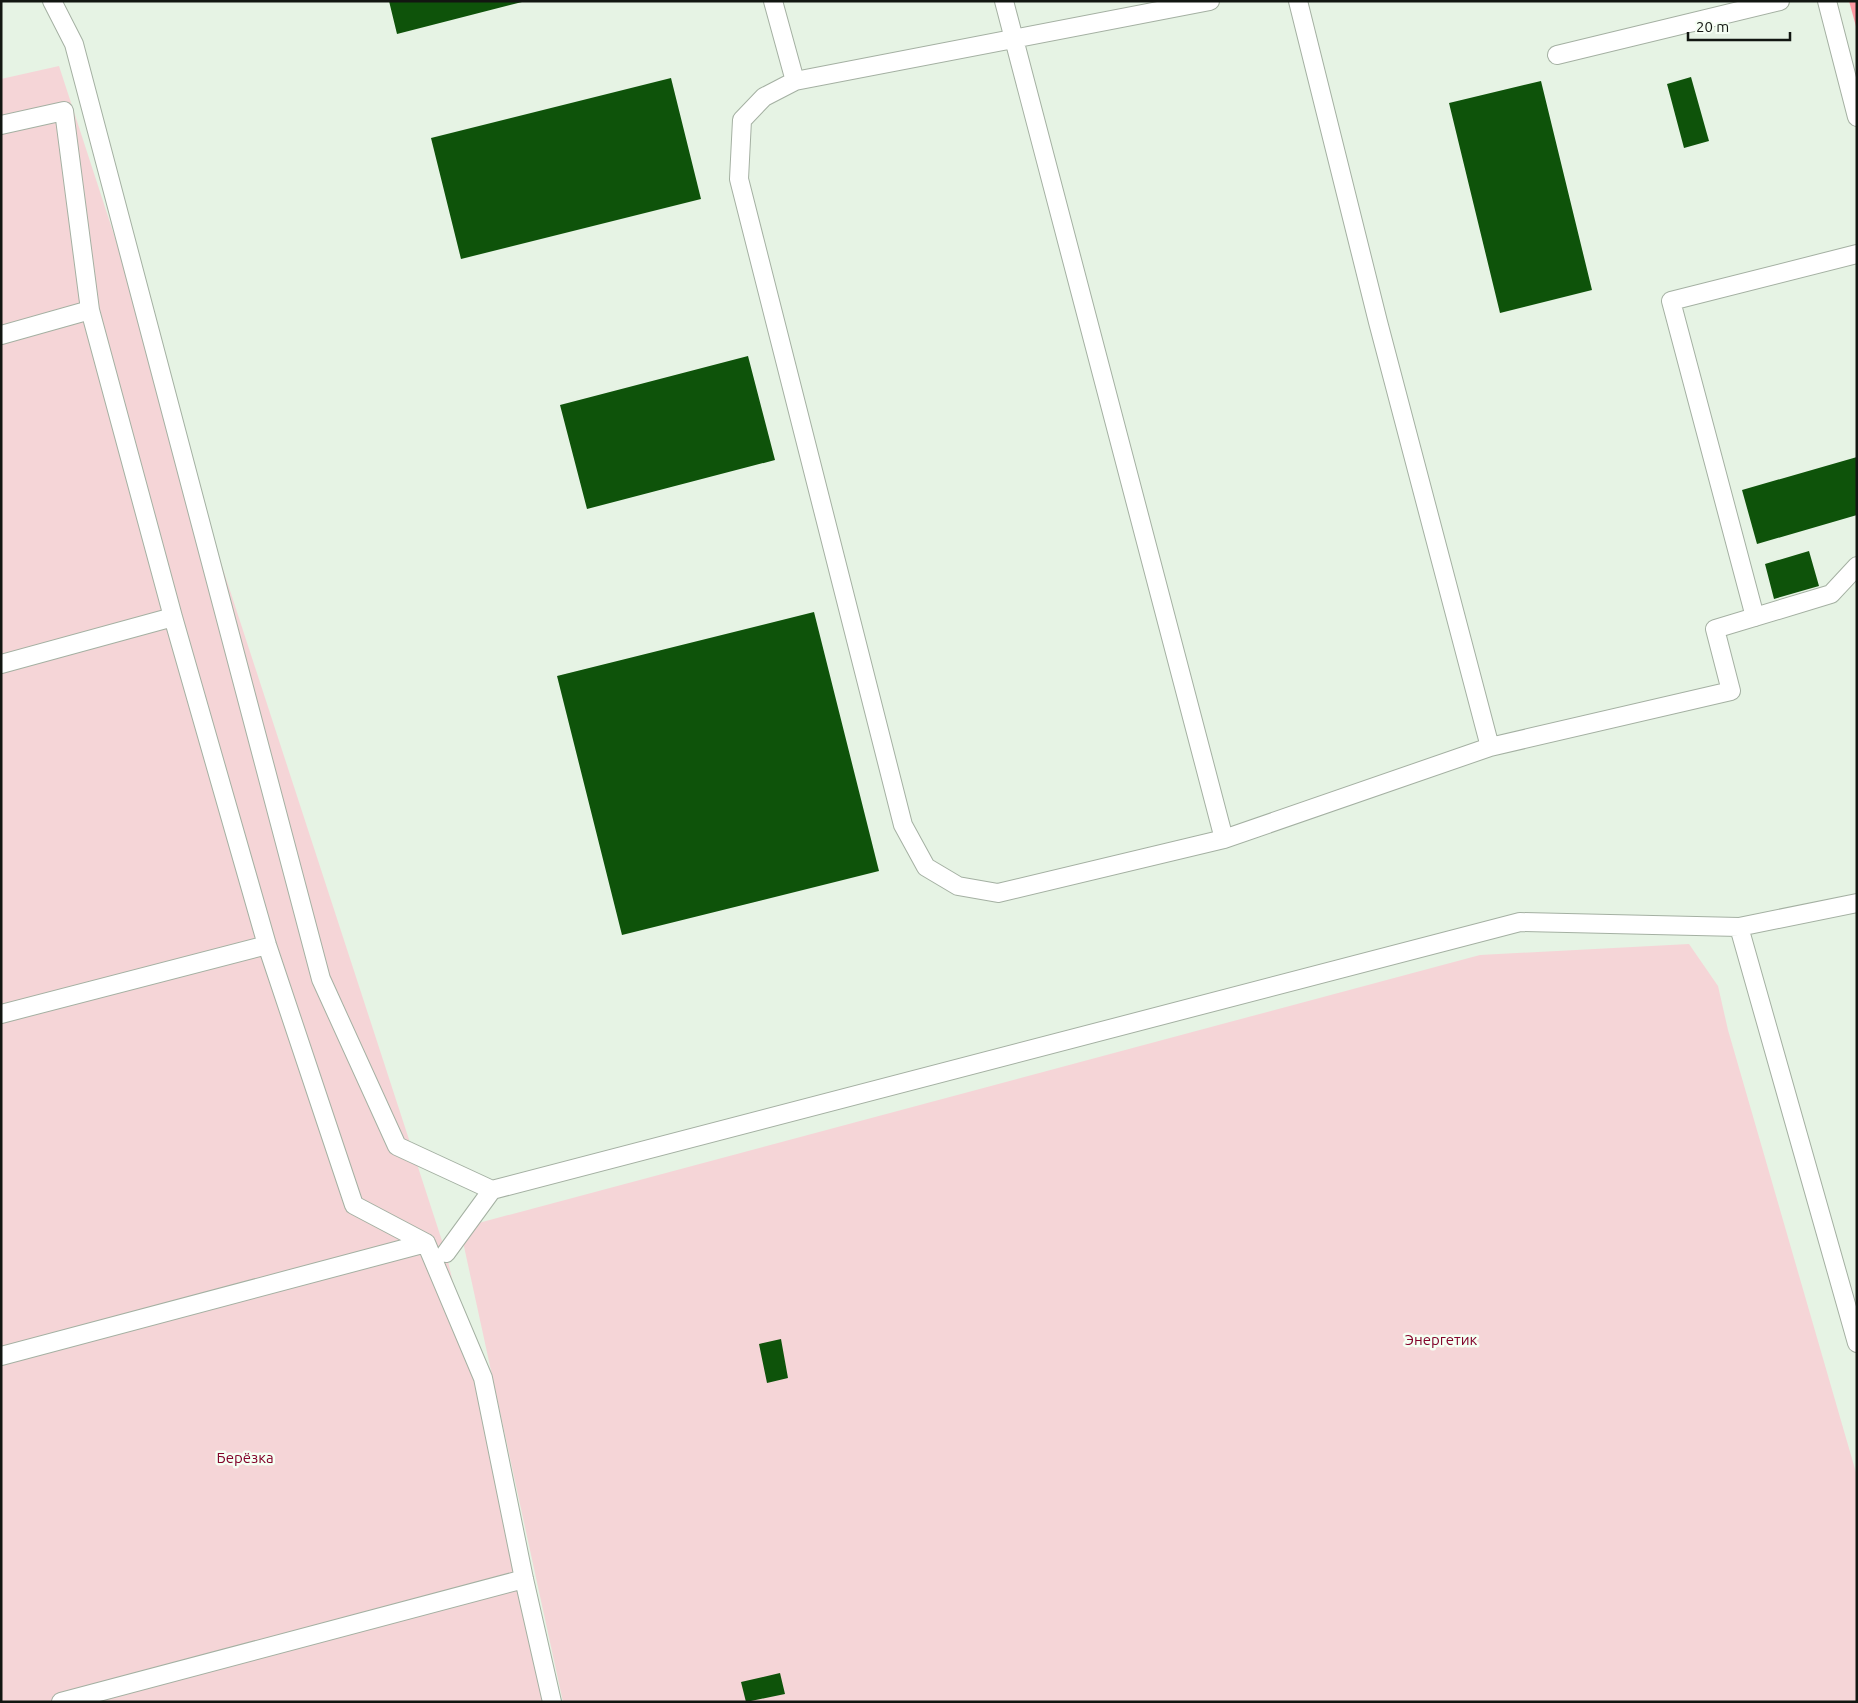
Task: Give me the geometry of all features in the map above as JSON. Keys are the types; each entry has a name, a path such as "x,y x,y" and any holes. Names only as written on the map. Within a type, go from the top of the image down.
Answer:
{"lane":[{"path":"52,1 74,44 321,979 397,1146 492,1190"},
{"path":"774,1 795,81"},
{"path":"1004,1 1224,839"},
{"path":"1210,1 795,81 764,97 742,120 739,179 903,825 926,867 958,886 998,893 1224,839 1490,747 1731,691 1716,629 1831,594 1857,566"},
{"path":"1298,1 1378,322 1490,747"},
{"path":"1557,55 1780,1"},
{"path":"1827,1 1857,117"},
{"path":"1,125 64,111 90,310 173,617 267,945 354,1205 426,1243 483,1378 524,1579 552,1702"},
{"path":"1755,617 1671,302 1857,254"},
{"path":"1,335 90,310"},
{"path":"1,664 173,617"},
{"path":"446,1253 492,1190 1520,922 1739,928 1857,903"},
{"path":"1739,928 1857,1343"},
{"path":"1,1014 267,945"},
{"path":"1,1356 426,1243"},
{"path":"61,1702 524,1579"}],"green space":[{"name":"Берёзка","path":"59,66 446,1253 552,1702 1,1702 1,79"},
{"name":"Энергетик","path":"1689,944 1718,986 1728,1030 1857,1476 1857,1702 563,1702 460,1228 1480,955"}],"shaded area":[{"path":"1849,1 1857,1 1857,30"}],"building":[{"path":"389,1 522,1 522,2 397,34"},
{"path":"1691,77 1709,141 1684,148 1667,84"},
{"path":"671,78 701,199 461,259 431,138"},
{"path":"1541,81 1592,290 1500,313 1449,103"},
{"path":"748,356 775,460 587,509 560,405"},
{"path":"1857,457 1857,515 1757,544 1742,490"},
{"path":"1809,551 1819,586 1774,599 1765,564"},
{"path":"814,612 879,871 622,935 557,676"},
{"path":"781,1339 788,1378 767,1383 759,1344"},
{"path":"780,1673 785,1694 746,1702 741,1682"}]}
